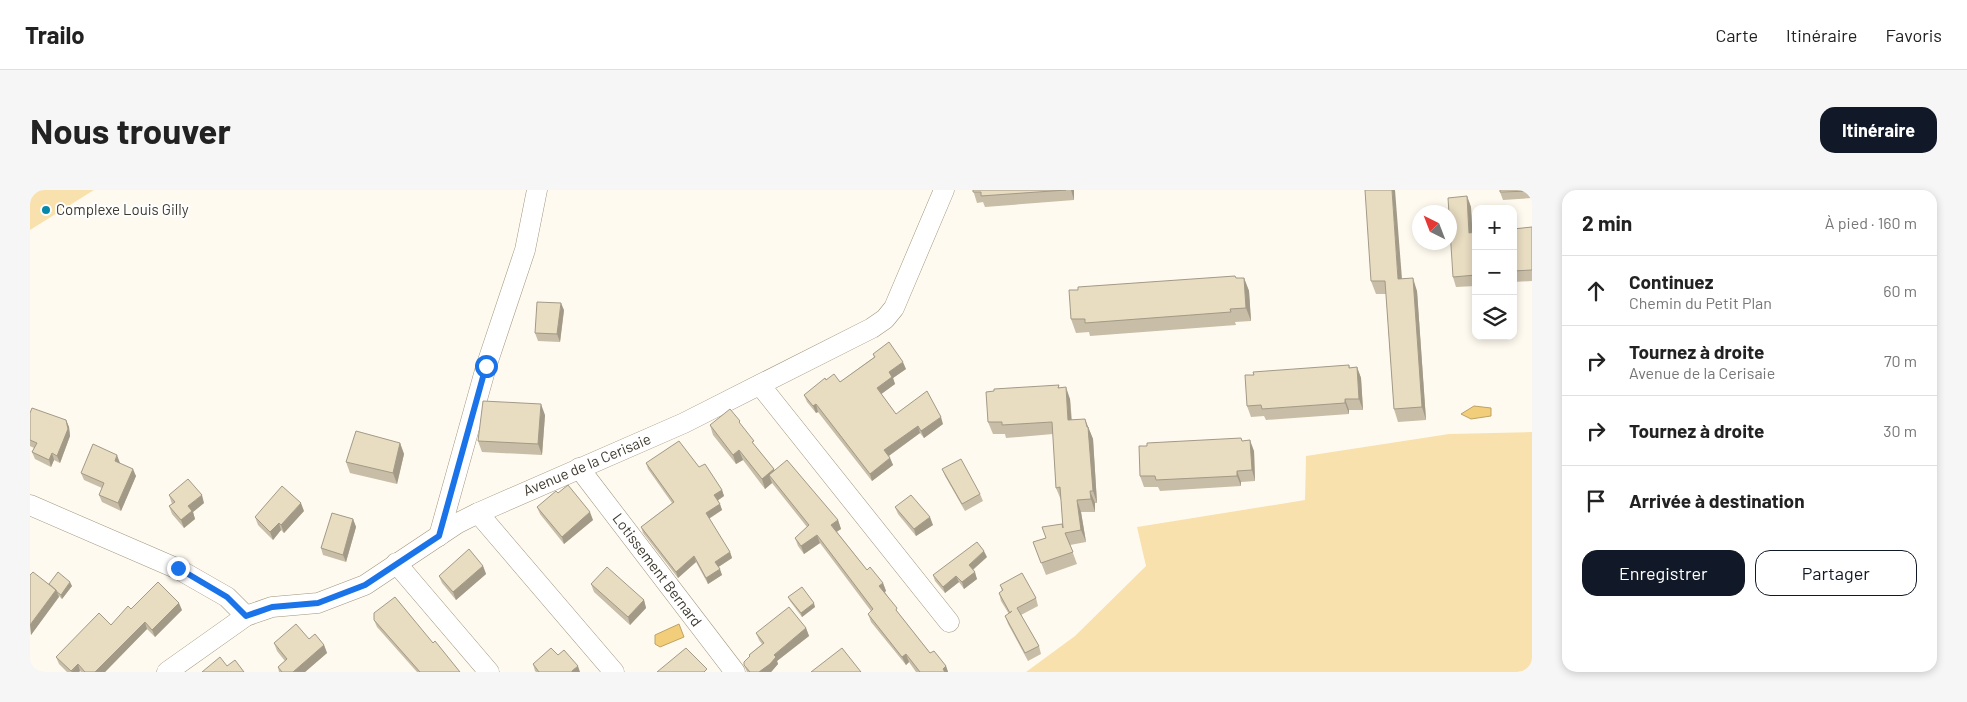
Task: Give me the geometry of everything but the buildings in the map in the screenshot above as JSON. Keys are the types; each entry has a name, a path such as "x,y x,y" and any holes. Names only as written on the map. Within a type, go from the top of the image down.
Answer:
{"street":[{"path":"439,536 486,366 525,250 537,190"},
{"name":"Avenue de la Cerisaie","path":"167,672 246,616 272,607 318,603 365,585 396,563 478,513 684,423 872,328 885,319 894,308 944,190"},
{"path":"760,385 949,622"},
{"name":"Lotissement Bernard","path":"579,468 735,672"},
{"path":"30,505 178,568 227,597 246,616"},
{"path":"478,513 614,672"},
{"path":"396,563 489,672"}],"shaded area":[{"name":"Complexe Louis Gilly","path":"30,190 94,190 30,230"},
{"path":"1474,406 1491,408 1491,416 1471,419 1461,414"},
{"path":"1532,432 1532,672 1026,672 1075,636 1146,566 1137,527 1305,500 1306,456 1449,434"},
{"path":"679,624 684,637 660,647 655,644 655,635"}],"place":[{"name":"Complexe Louis Gilly","path":"46,210"}],"route":[{"path":"178,568 227,597 246,616 272,607 318,603 365,585 439,536 459,471 486,366"}]}
